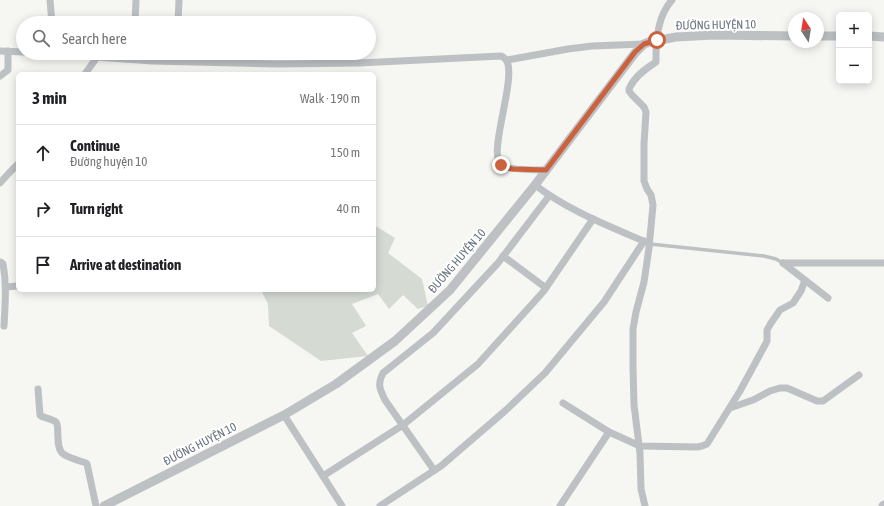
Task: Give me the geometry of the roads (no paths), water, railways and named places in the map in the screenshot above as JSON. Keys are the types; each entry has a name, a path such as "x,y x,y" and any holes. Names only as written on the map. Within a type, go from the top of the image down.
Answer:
{"street":[{"path":"50,0 51,16"},
{"path":"135,16 136,0"},
{"path":"178,16 179,0"},
{"path":"645,506 641,489 640,446 634,405 633,328 644,282 652,200 644,181 646,112 644,106 628,89 633,81 656,62 659,24 663,12 672,0"},
{"name":"ĐƯỜNG HUYỆN 10","path":"104,506 284,415 336,384 395,341 450,290 535,185 635,52 644,44 676,37 714,35 788,36"},
{"path":"824,36 836,36"},
{"path":"872,36 884,37"},
{"path":"167,60 287,64 359,63 501,56 507,60 592,46 644,44"},
{"path":"0,51 16,52"},
{"path":"0,76 8,70 8,51"},
{"path":"86,72 95,60"},
{"path":"507,60 509,73 497,150 499,163 508,168 546,170"},
{"path":"0,183 16,166"},
{"path":"535,185 549,196 593,219 647,242"},
{"path":"434,470 385,400 379,388 380,379 383,373 433,333 498,263 549,196"},
{"path":"323,476 402,425 478,364 543,292 593,219"},
{"path":"380,506 442,466 546,373 604,302 647,242"},
{"path":"503,256 546,288"},
{"path":"0,262 3,264 6,279 4,326"},
{"path":"783,263 884,263"},
{"path":"783,263 828,298"},
{"path":"563,403 609,432 640,446 697,447 707,444 740,391 765,345 767,341 767,330 771,323 780,310 793,303 806,280"},
{"path":"6,287 16,286"},
{"path":"730,408 780,388 787,388 817,401 823,401 859,375"},
{"path":"38,389 40,415 57,423 57,438 60,451 63,455 87,464 96,506"},
{"path":"284,415 342,506"},
{"path":"560,506 609,432"}],"lane":[{"path":"647,242 764,256 783,263"}]}
